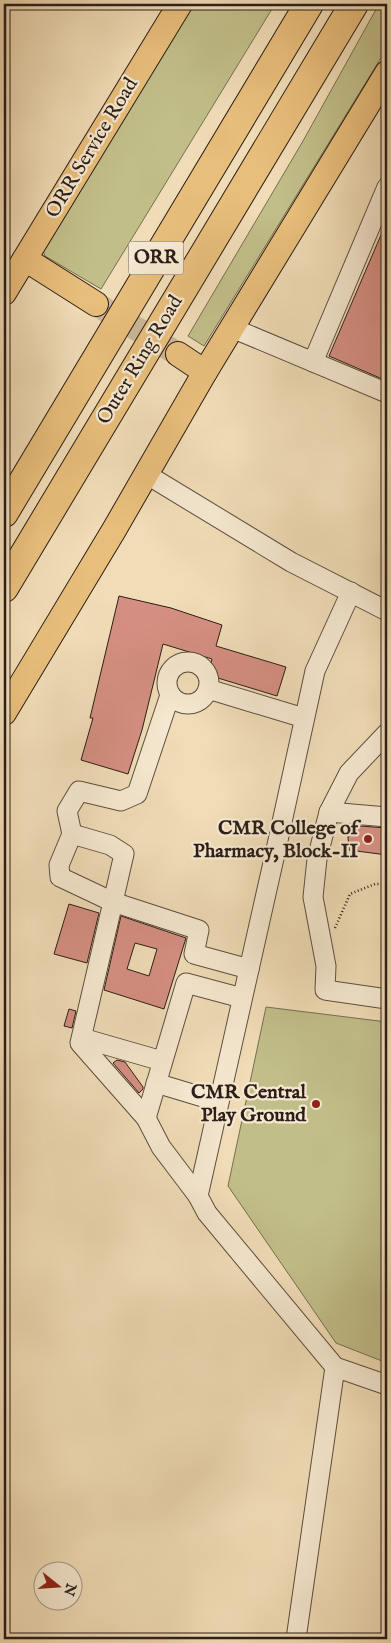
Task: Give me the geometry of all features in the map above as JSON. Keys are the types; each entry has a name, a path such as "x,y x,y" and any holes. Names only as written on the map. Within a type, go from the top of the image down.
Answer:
{"highway":[{"name":"Outer Ring Road","path":"4,512 309,4"},
{"name":"Outer Ring Road","path":"4,588 354,4"}],"main road":[{"name":"ORR Service Road","path":"4,293 180,4"},
{"path":"4,713 114,530 205,372 387,73"},
{"path":"25,259 96,304"},
{"path":"178,354 205,372"}],"lane":[{"path":"312,362 387,187"},
{"path":"232,328 387,393"},
{"path":"146,474 291,562 387,612"},
{"path":"198,1196 315,671 351,592"},
{"path":"190,662 201,667 208,677 208,689 202,699 191,704 179,703 170,695 166,684 170,672 178,664 190,662"},
{"path":"208,689 304,718"},
{"path":"170,695 137,794 121,801 78,791 67,811 72,834 59,865 60,877 113,902 199,930 194,954 249,969"},
{"path":"387,733 350,773 329,812 317,859 313,897 326,966 325,990 387,998"},
{"path":"329,812 387,817"},
{"path":"72,834 110,845 124,854 80,1043 146,1118 161,1147 198,1196 207,1213 336,1367 387,1385"},
{"path":"196,986 204,957"},
{"path":"146,1118 186,983 242,998"},
{"path":"82,1038 162,1061"},
{"path":"156,1083 219,1102"},
{"path":"296,1639 336,1367"}],"path":[{"path":"334,934 350,894 375,884 387,884"}],"shaded area":[{"path":"188,4 275,4 101,289 45,256 43,251"},
{"path":"379,4 387,4 387,48 204,346 188,336 303,141"},
{"name":"CMR Central Play Ground","path":"266,1007 387,1022 387,1363 336,1343 228,1186"}],"building":[{"path":"387,221 387,381 329,356"},
{"path":"119,596 171,608 222,625 216,646 286,667 277,696 208,675 212,659 163,644 142,730 128,774 81,760 93,718 90,718"},
{"name":"CMR College of Pharmacy, Block-II","path":"347,825 387,828 387,855 349,850"},
{"path":"69,904 99,913 87,963 54,954"},
{"path":"121,916 186,938 164,1009 104,990","holes":["135,943 157,949 149,976 127,969"]},
{"path":"69,1009 76,1011 72,1028 64,1026"},
{"path":"117,1060 125,1062 143,1087 139,1093 113,1063"}],"tunnel":[{"path":"96,304 178,354"}],"place":[{"name":"CMR College of Pharmacy, Block-II","path":"368,839"},
{"name":"CMR Central Play Ground","path":"316,1104"}]}
